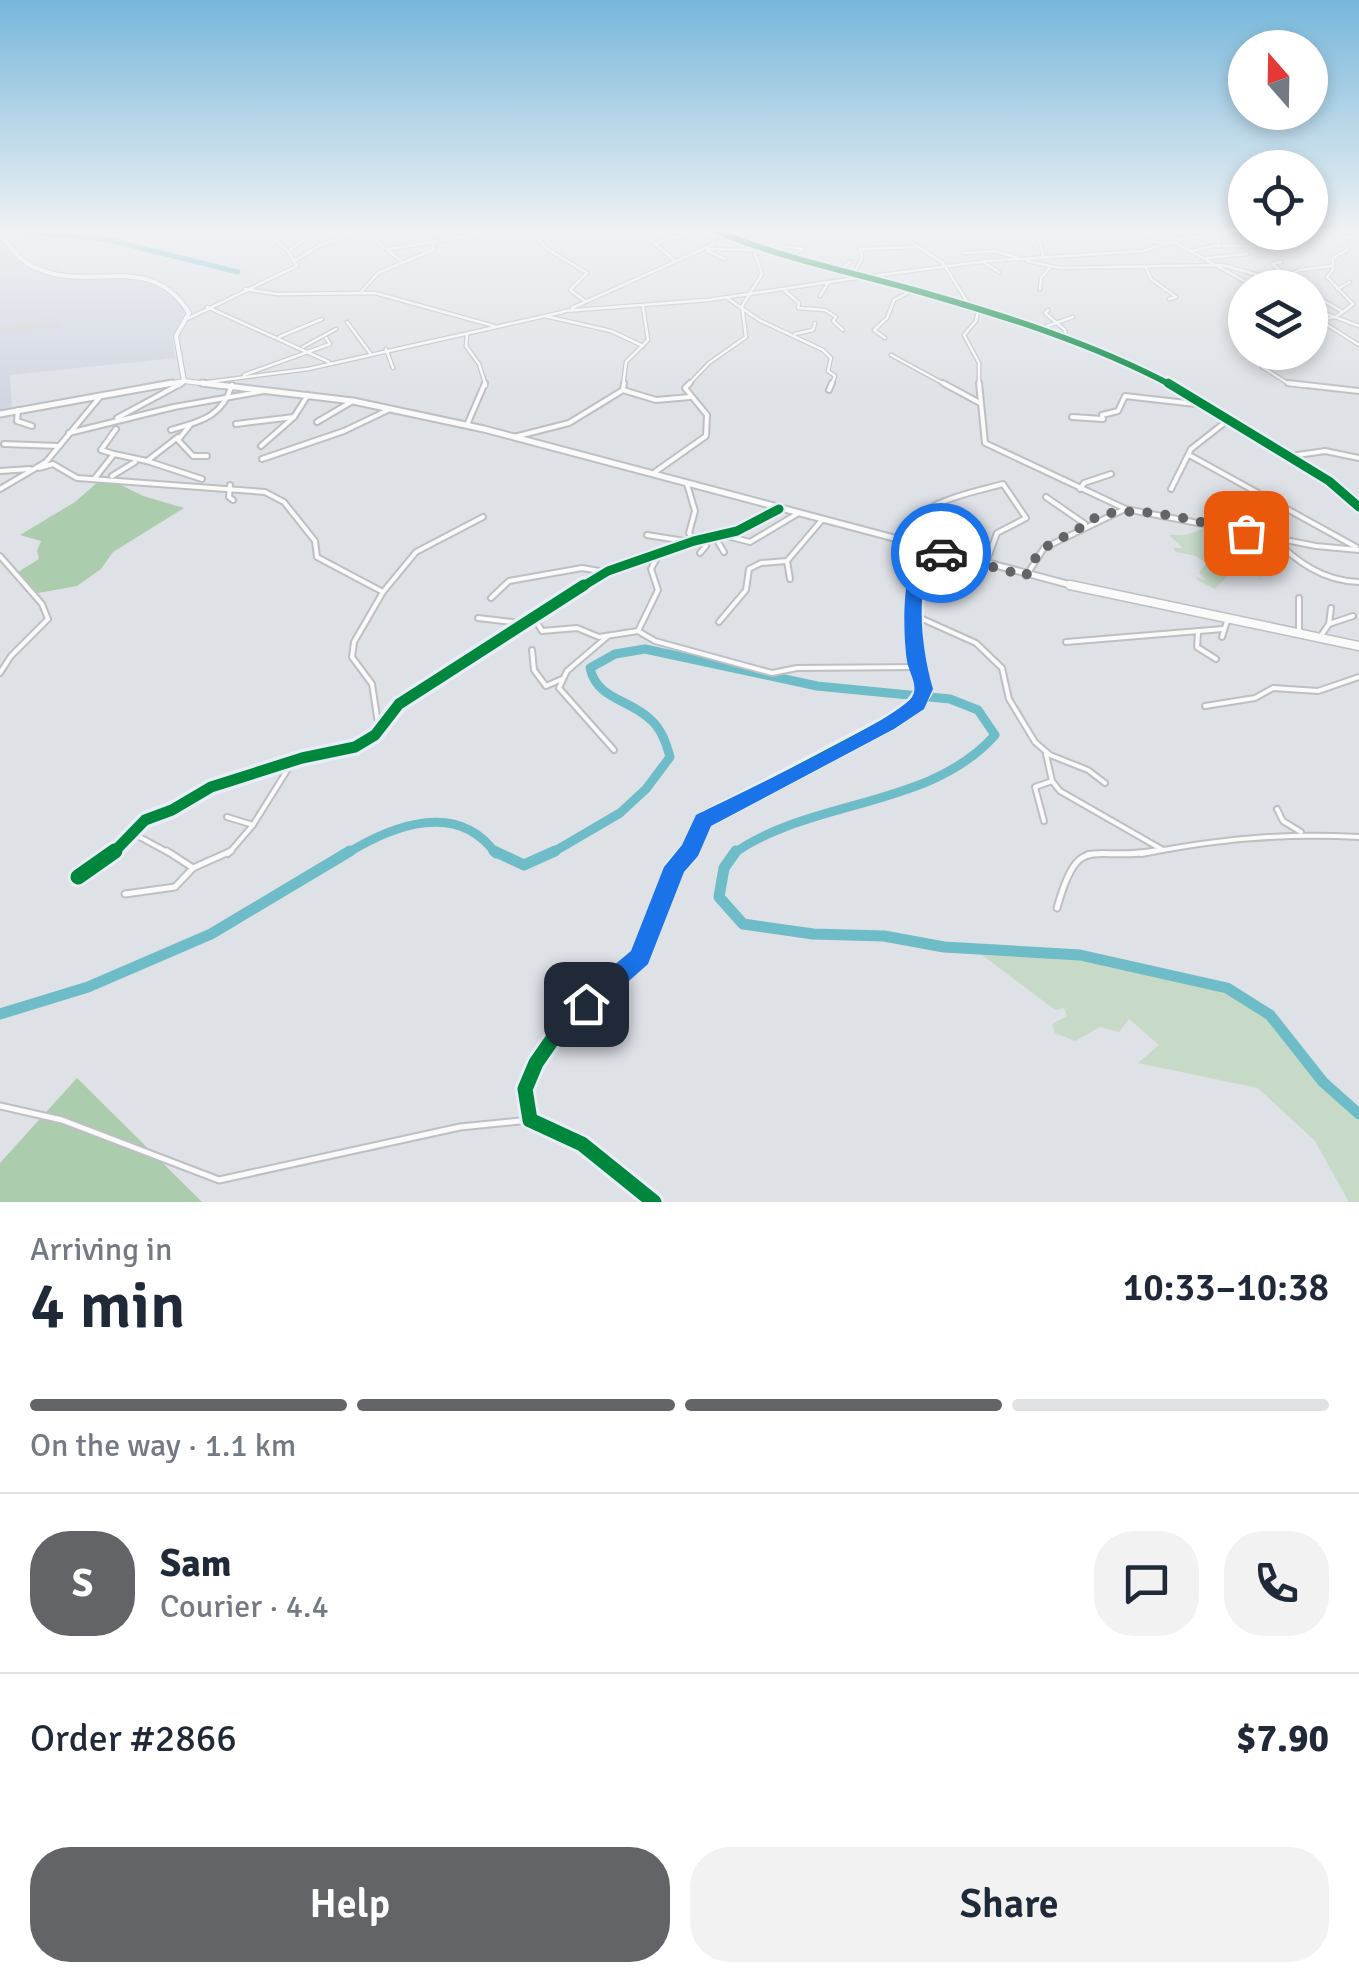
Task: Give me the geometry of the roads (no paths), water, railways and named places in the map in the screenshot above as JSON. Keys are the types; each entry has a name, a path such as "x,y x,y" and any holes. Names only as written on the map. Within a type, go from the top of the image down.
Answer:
{"main road":[{"path":"0,414 184,381 353,401 468,424 1026,576 1359,646"}],"street":[{"path":"114,421 135,404 175,391 184,381 176,336 189,308 170,287"},
{"path":"186,320 250,287"},
{"path":"361,292 365,287"},
{"path":"573,287 570,290 585,301"},
{"path":"208,382 330,364 545,316 616,287"},
{"path":"651,474 706,436 707,415 685,388 746,337 740,308 757,287"},
{"path":"564,311 643,306 793,287"},
{"path":"820,296 825,287"},
{"path":"904,287 1122,358 1291,456 1359,507"},
{"path":"958,287 978,311"},
{"path":"1162,287 1176,297 1169,299"},
{"path":"1341,287 1337,289 1352,304 1350,307"},
{"path":"245,289 277,294 361,292 494,326"},
{"path":"782,289 798,303 798,308 832,313 836,317 833,321 843,330"},
{"path":"906,296 914,290"},
{"path":"885,338 874,330 886,318 894,300 927,294"},
{"path":"726,297 759,320 819,346 831,358 828,371 835,376 829,390"},
{"path":"1328,303 1343,312"},
{"path":"623,390 626,362 644,346 648,336 643,306"},
{"path":"208,307 306,348 330,364"},
{"path":"1350,307 1358,310"},
{"path":"1328,318 1350,307"},
{"path":"1048,310 1045,312 1064,330 1066,338"},
{"path":"978,311 976,321 964,335 979,363 984,442 1126,508 1359,550"},
{"path":"1328,314 1359,326"},
{"path":"545,316 612,331 644,346"},
{"path":"1039,329 1054,320 1074,317"},
{"path":"279,337 322,319"},
{"path":"347,322 370,352"},
{"path":"795,334 813,330 815,323"},
{"path":"1328,326 1359,345"},
{"path":"244,375 306,348 336,329"},
{"path":"468,332 466,346 479,364 486,387 468,424"},
{"path":"306,348 330,344 326,338"},
{"path":"386,349 393,368"},
{"path":"891,355 955,393 980,403"},
{"path":"1267,370 1289,384 1359,392"},
{"path":"172,430 225,407 232,385"},
{"path":"69,433 267,389"},
{"path":"623,390 656,400 690,398"},
{"path":"514,437 584,416 623,390"},
{"path":"0,489 36,468 102,394"},
{"path":"261,446 294,417 308,395"},
{"path":"1072,417 1103,420 1102,414 1118,410 1125,396 1209,405"},
{"path":"317,422 353,401"},
{"path":"262,458 344,432 363,419 393,408"},
{"path":"18,410 16,420 32,426"},
{"path":"236,424 294,417"},
{"path":"555,426 560,417"},
{"path":"1171,489 1176,473 1191,456 1190,449 1228,420"},
{"path":"147,460 190,425"},
{"path":"116,429 100,450 202,478"},
{"path":"178,438 193,456 207,456"},
{"path":"4,444 59,446"},
{"path":"1291,456 1325,452 1359,458"},
{"path":"95,478 114,454"},
{"path":"1191,456 1260,497 1332,530 1359,550"},
{"path":"107,478 136,462"},
{"path":"0,471 53,464 72,477 269,491 296,512 304,532 316,541 322,562 383,592"},
{"path":"1080,489 1084,483 1111,474"},
{"path":"686,484 694,509 689,533 696,541"},
{"path":"902,542 906,530 936,502 1004,484 1026,518 998,533 985,566"},
{"path":"230,486 228,497 233,500"},
{"path":"1046,496 1085,524"},
{"path":"1026,576 1044,546 1126,508"},
{"path":"724,536 779,509"},
{"path":"78,877 92,870 148,818 172,810 211,787 293,761 348,751 379,730 399,704 605,572 715,537 750,542 798,514"},
{"path":"379,730 372,684 352,657 354,642 383,592 418,549 438,535 484,517"},
{"path":"790,579 788,562 821,521"},
{"path":"647,534 696,541 706,546 700,553"},
{"path":"715,537 724,552"},
{"path":"1272,537 1290,555 1328,579 1359,582"},
{"path":"530,1120 525,1090 536,1063 560,1027 640,957 675,867 690,850 699,825 718,811 887,724 920,702 924,689 918,667 914,581 926,549"},
{"path":"638,631 658,590 650,570 659,555"},
{"path":"0,556 42,604 48,620 0,673"},
{"path":"720,622 746,590 749,569 762,563 788,562"},
{"path":"491,598 509,581 573,569 605,572"},
{"path":"1299,598 1299,632"},
{"path":"1320,637 1329,624 1332,608"},
{"path":"533,616 542,631 577,628 608,636 638,631 655,641 772,673 797,668 918,667"},
{"path":"916,616 967,637 1002,668 1016,714 1046,753 1052,782 1060,792 1163,850"},
{"path":"1329,624 1354,616"},
{"path":"1222,637 1228,617"},
{"path":"478,618 520,623"},
{"path":"1066,642 1184,638 1224,628"},
{"path":"1198,633 1197,647 1216,659"},
{"path":"532,650 532,670 546,686 562,679 608,636"},
{"path":"1205,706 1256,698 1273,688 1318,690 1359,677"},
{"path":"562,679 562,694 614,750"},
{"path":"1046,753 1088,770 1104,783"},
{"path":"125,894 175,887 193,868 228,854 253,825 293,761"},
{"path":"1044,822 1035,787 1052,782"},
{"path":"1278,810 1284,821 1306,834"},
{"path":"227,817 253,825"},
{"path":"134,834 193,868"},
{"path":"1056,908 1068,869 1080,856 1096,851 1131,855 1226,838 1306,834 1359,837"},
{"path":"0,1106 62,1120 137,1147 208,1179 220,1180 470,1125 530,1120 582,1144 654,1202"}],"waterway":[{"path":"550,854 620,813 646,789 670,757 655,724 607,693 594,679 590,668 615,654 645,649 817,686 950,699 978,710 995,735 968,759 938,777 798,822 734,853"},
{"path":"346,854 384,834 424,823 463,827 481,837 496,854"},
{"path":"0,1014 88,987 211,934 350,851"},
{"path":"494,851 524,865 555,851"},
{"path":"734,853 724,868 719,897 743,924 813,934 884,936 944,947 1080,955 1227,988 1270,1015 1323,1082 1359,1114"}]}
